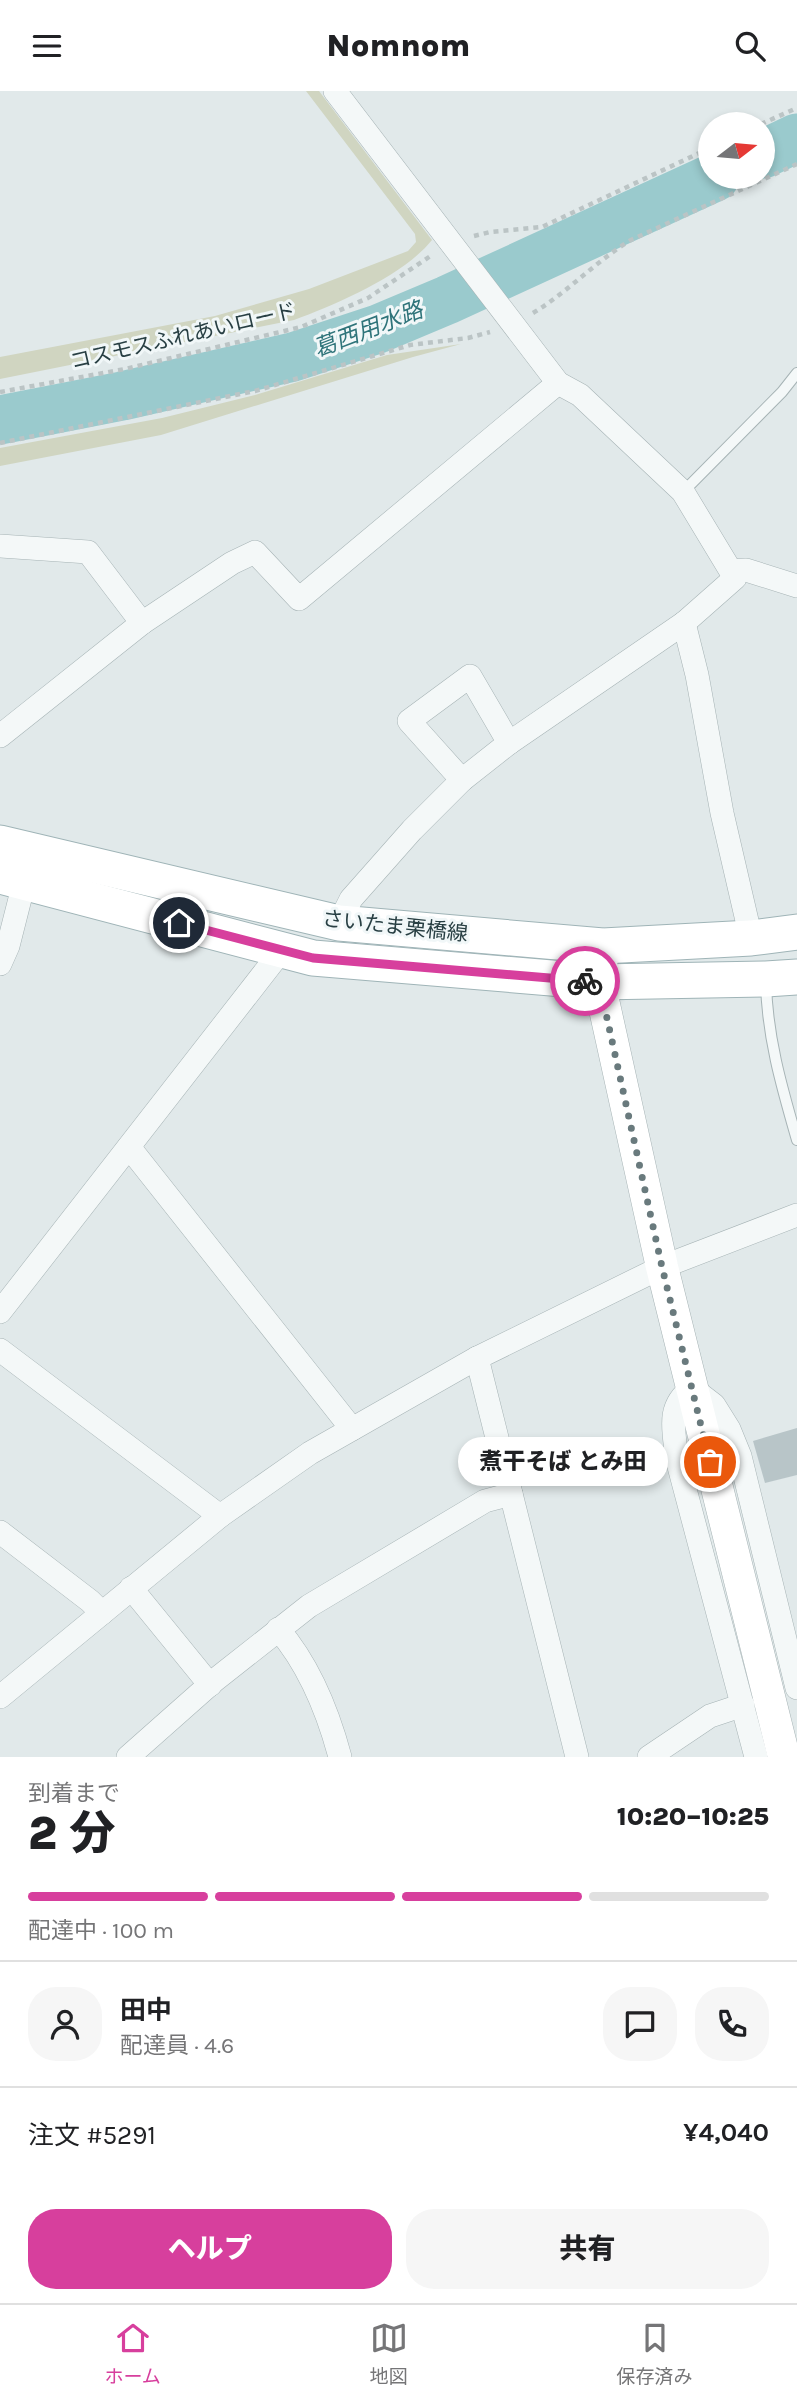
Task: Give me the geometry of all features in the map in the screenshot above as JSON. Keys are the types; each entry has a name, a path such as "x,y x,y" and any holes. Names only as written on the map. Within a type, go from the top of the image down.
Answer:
{"main road":[{"name":"さいたま栗橋線","path":"0,843 339,923 603,946 751,938 797,932"},
{"name":"さいたま栗橋線","path":"12,879 313,958 599,982 781,978"}],"street":[{"path":"335,91 465,248 511,320 558,383 580,395 683,492 735,578 684,623 509,743 462,780 412,830 351,899 339,923"},
{"path":"0,736 142,624 232,563 255,552 299,599 558,383"},
{"path":"0,546 88,552 142,624"},
{"path":"731,571 746,570 797,586"},
{"path":"684,623 697,675 722,813 751,938"},
{"path":"462,780 409,722 470,676 509,743"},
{"path":"0,964 8,946 12,879"},
{"path":"603,946 599,982 662,1267 784,1757"},
{"path":"0,1312 282,950"},
{"path":"129,1147 352,1429"},
{"path":"0,1697 220,1516 310,1453 477,1358 662,1267 797,1215"},
{"path":"0,1350 220,1516"},
{"path":"477,1358 577,1757"},
{"path":"692,1388 714,1405 729,1429 740,1456 797,1688"},
{"path":"692,1388 683,1394 675,1406 677,1459 756,1757"},
{"path":"128,1757 210,1685 309,1606 485,1500 511,1494"},
{"path":"0,1532 102,1613"},
{"path":"131,1588 210,1685"},
{"path":"278,1629 295,1649 310,1678 341,1757"},
{"path":"649,1757 710,1716 743,1705"}],"lane":[{"path":"683,492 782,392 797,373"},
{"path":"781,978 766,1010 771,1044 797,1140"}],"path":[{"path":"775,117 797,107"},
{"path":"465,248 490,232 542,227 698,154"},
{"path":"0,443 255,391 410,345 468,338 555,299 611,252 631,240 797,165"},
{"name":"コスモスふれあいロード","path":"0,391 125,369 301,327 368,298 439,250"}],"green space":[{"path":"306,91 319,91 432,240 420,253 387,277 330,306 294,320 0,379 0,357 215,316 309,289 408,251 416,242 415,234"},
{"path":"461,344 161,435 0,466 0,448 162,418 255,395 387,355"}],"building":[{"path":"797,1428 797,1475 765,1483 753,1441"}],"waterway":[{"name":"葛西用水路","path":"775,148 797,138"},
{"name":"葛西用水路","path":"0,420 122,396 293,357 378,329 698,185"}],"way so far":[{"path":"585,981 599,982 662,1267 710,1462"}],"place":[{"name":"煮干そば とみ田","path":"710,1462"}],"route":[{"path":"179,923 313,958 585,981"}]}
